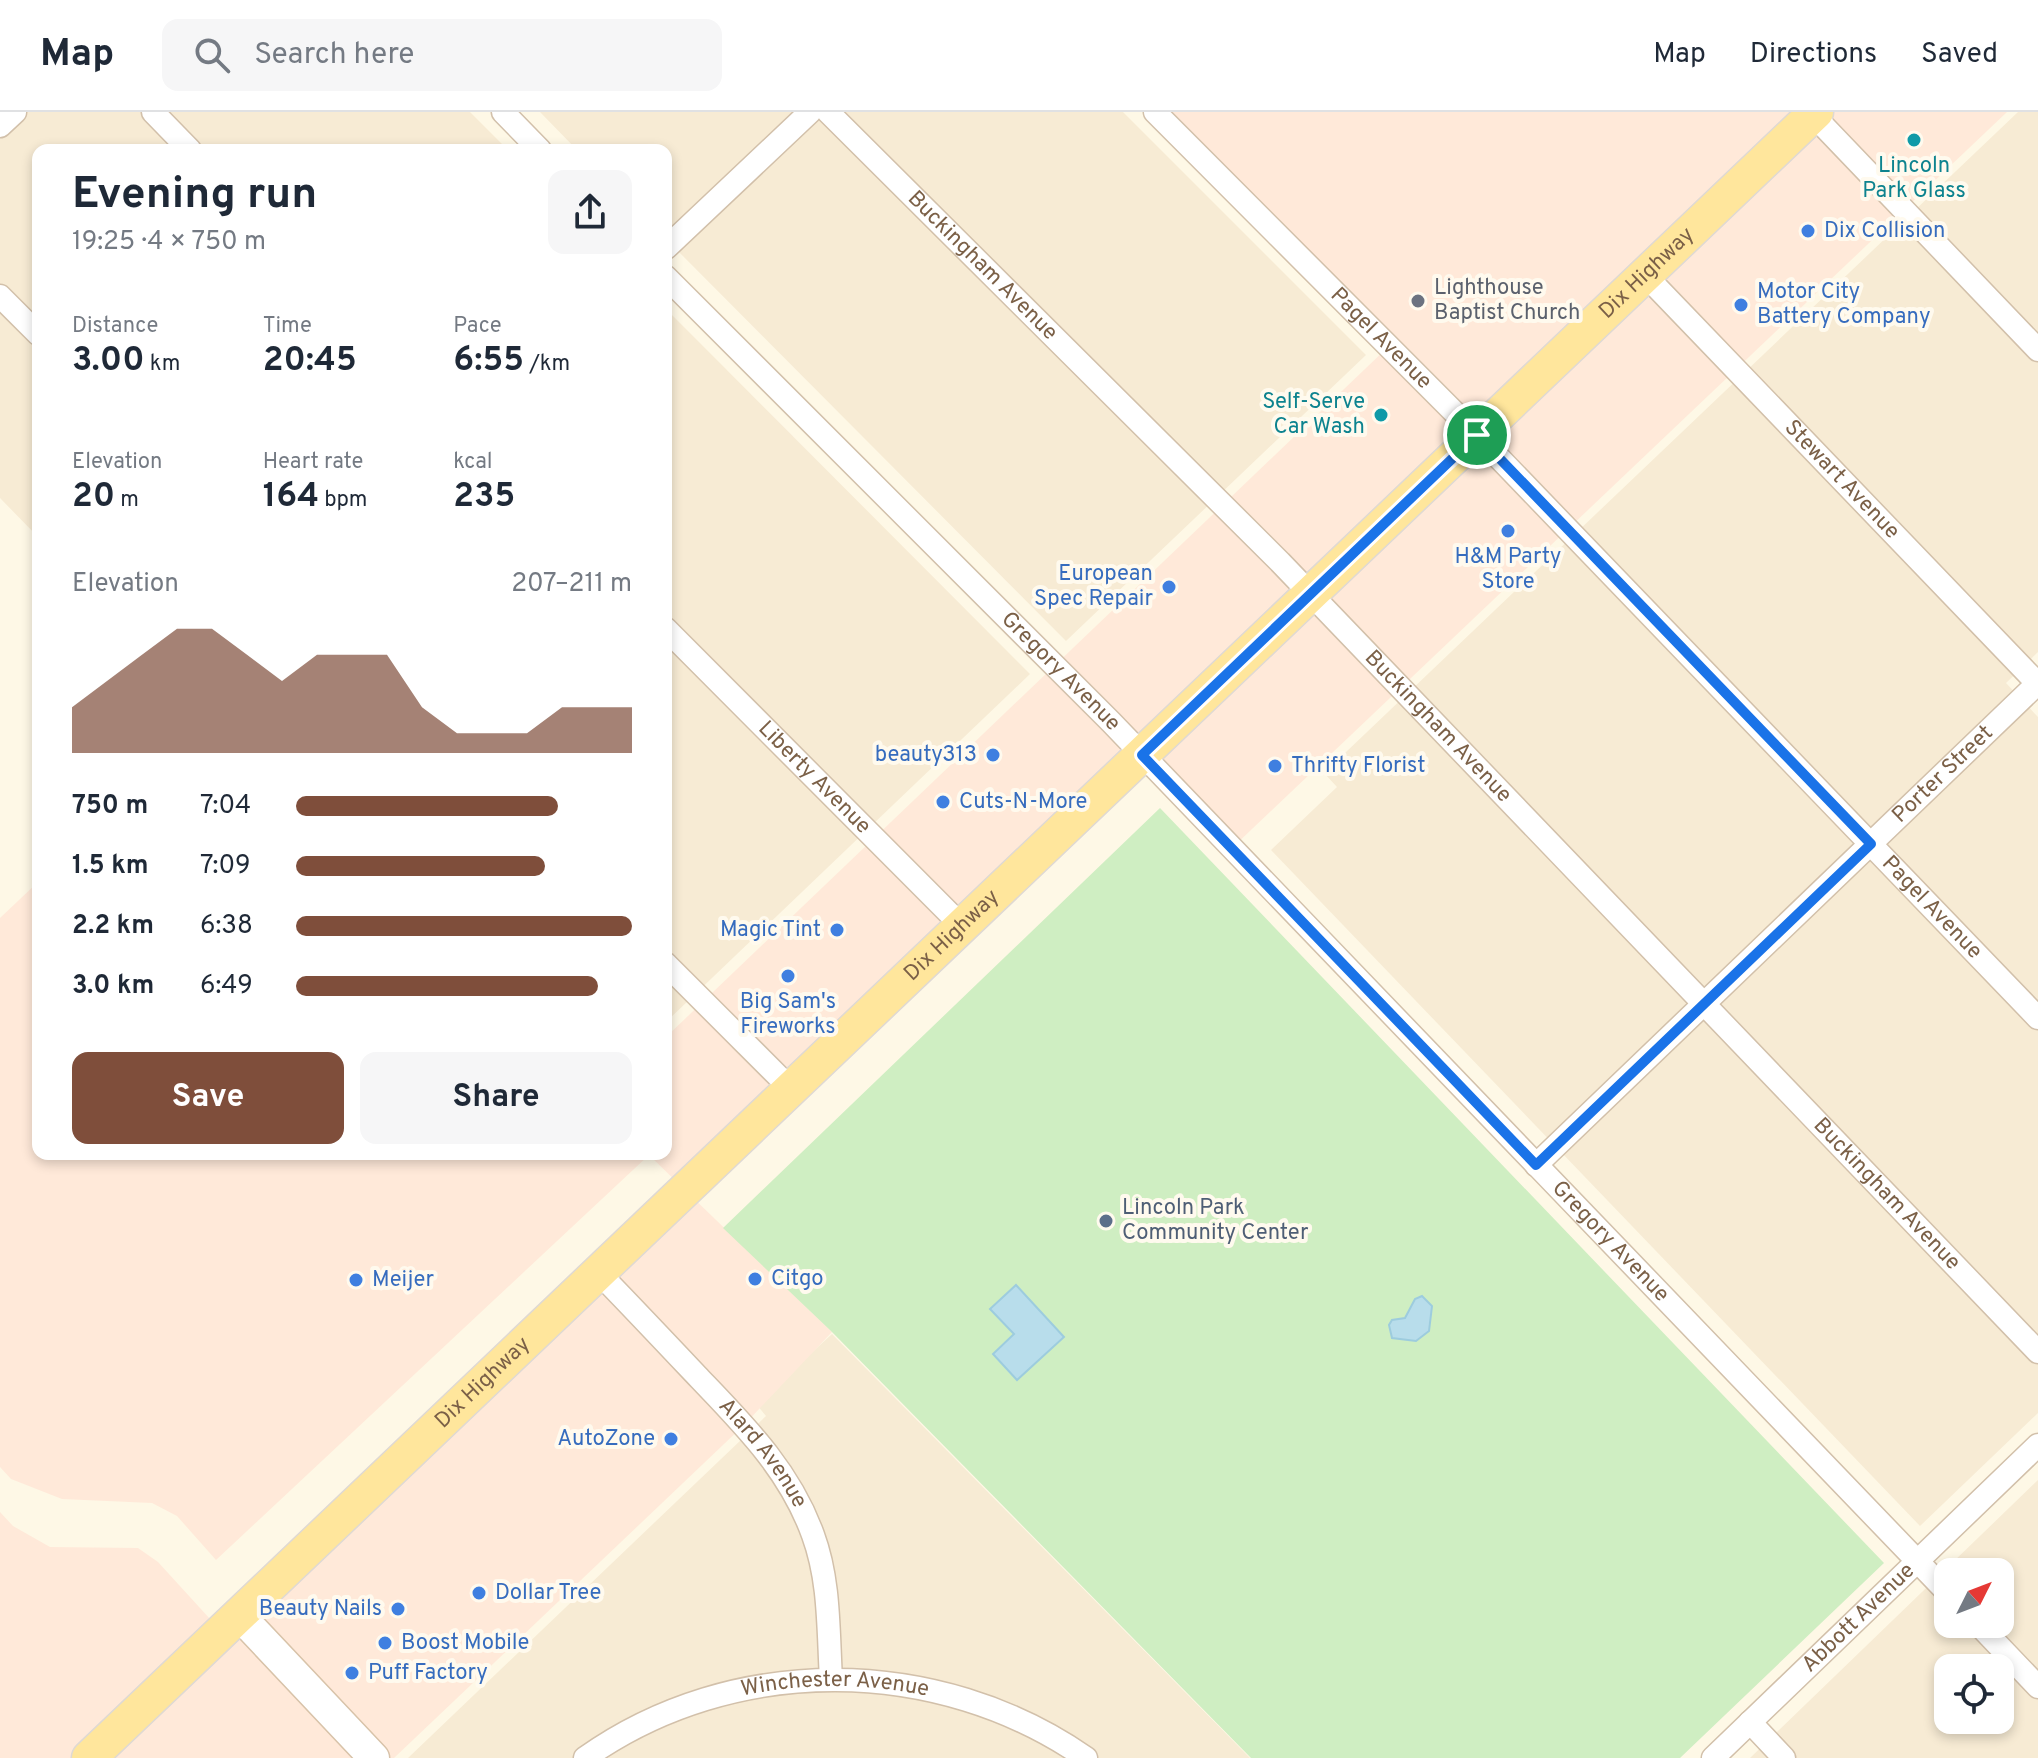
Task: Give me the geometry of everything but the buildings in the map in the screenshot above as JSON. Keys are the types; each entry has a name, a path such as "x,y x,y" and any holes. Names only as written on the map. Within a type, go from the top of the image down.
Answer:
{"main road":[{"name":"Dix Highway","path":"89,1758 1814,114"}],"street":[{"path":"0,126 15,112"},
{"path":"153,112 184,144"},
{"path":"503,112 534,144"},
{"path":"672,242 810,112"},
{"name":"Buckingham Avenue","path":"828,112 1309,595 2038,1352"},
{"name":"Pagel Avenue","path":"1155,112 1477,435 2038,1018"},
{"path":"1814,114 2038,350"},
{"name":"Stewart Avenue","path":"1645,275 2038,683"},
{"name":"Gregory Avenue","path":"672,283 1142,755 1934,1579"},
{"path":"0,296 32,328"},
{"name":"Liberty Avenue","path":"672,635 962,926"},
{"name":"Porter Street","path":"1536,1165 2038,683"},
{"path":"672,970 791,1089"},
{"name":"Alard Avenue","path":"599,1273 744,1425 786,1478 801,1506 820,1559 827,1591 831,1679"},
{"name":"Abbott Avenue","path":"1713,1758 2038,1445"},
{"path":"239,1615 374,1758"},
{"path":"1991,1638 2038,1687"},
{"name":"Winchester Avenue","path":"585,1758 640,1725 685,1705 733,1691 782,1682 831,1679 900,1684 958,1697 1023,1722 1086,1758"},
{"path":"1750,1722 1784,1758"}],"shaded area":[{"path":"0,112 470,112 502,144 32,144 32,531 0,498"},
{"path":"540,112 1123,112 1366,355 1066,641 672,245 672,144 571,144"},
{"path":"1155,112 2007,112 1231,849 1142,756 686,1191 832,1332 744,1425 394,1758 0,1758 0,1512 13,1526 50,1547 138,1548 158,1562 221,1631 685,1190 654,1160 672,1160 672,1031 1388,347"},
{"path":"2018,112 2038,112 2038,652 2006,683 2038,717 2038,1413 1920,1526 1271,850 1337,787 1324,773"},
{"path":"672,315 1030,674 672,1016"},
{"path":"32,888 32,1160 644,1160 216,1560 177,1516 152,1503 62,1499 11,1479 0,1467 0,918"},
{"path":"832,1334 1250,1758 408,1758 766,1416 756,1404"},
{"path":"2038,1480 2038,1758 1750,1758 1934,1580 1934,1638 2014,1638 2014,1558 1957,1558"}],"green space":[{"path":"1160,808 1884,1563 1680,1758 1251,1758 832,1332 723,1228"}],"water":[{"path":"1016,1285 1064,1337 1017,1380 993,1354 1014,1334 990,1309"},
{"path":"1422,1296 1432,1306 1429,1331 1416,1341 1392,1338 1389,1325 1392,1320 1405,1318 1415,1299"}],"place":[{"name":"Lincoln Park Glass","path":"1914,140"},
{"name":"Dix Collision","path":"1808,231"},
{"name":"Lighthouse Baptist Church","path":"1418,301"},
{"name":"Motor City Battery Company","path":"1741,305"},
{"name":"Self-Serve Car Wash","path":"1381,415"},
{"name":"H&M Party Store","path":"1508,531"},
{"name":"European Spec Repair","path":"1169,587"},
{"name":"beauty313","path":"993,755"},
{"name":"Thrifty Florist","path":"1275,766"},
{"name":"Cuts-N-More","path":"943,802"},
{"name":"Magic Tint","path":"837,930"},
{"name":"Big Sam's Fireworks","path":"788,976"},
{"name":"Lincoln Park Community Center","path":"1106,1221"},
{"name":"Citgo","path":"755,1279"},
{"name":"Meijer","path":"356,1280"},
{"name":"AutoZone","path":"671,1439"},
{"name":"Dollar Tree","path":"479,1593"},
{"name":"Beauty Nails","path":"398,1609"},
{"name":"Boost Mobile","path":"385,1643"},
{"name":"Puff Factory","path":"352,1673"}],"route":[{"path":"1477,435 1871,844 1536,1165 1142,755 1477,435"}]}
